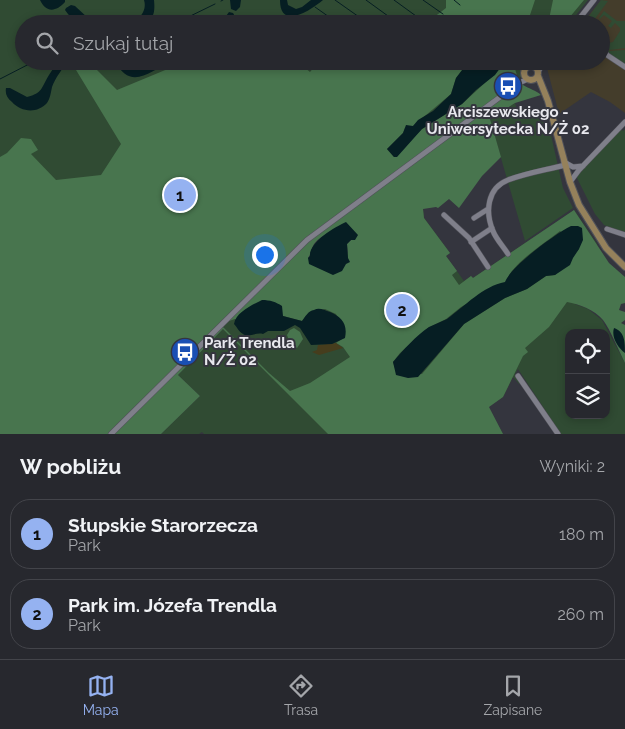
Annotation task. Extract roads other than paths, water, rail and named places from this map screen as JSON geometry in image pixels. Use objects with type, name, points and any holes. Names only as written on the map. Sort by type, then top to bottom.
[{"type":"main road","points":[[532,75],[545,94],[570,182],[580,205],[606,248],[625,267]]},
{"type":"street","points":[[582,15],[594,0]]},
{"type":"street","points":[[610,57],[625,67]]},
{"type":"street","points":[[111,434],[306,240],[537,70]]},
{"type":"street","points":[[570,182],[625,122]]},
{"type":"street","points":[[508,254],[492,228],[488,208],[494,190],[507,180],[565,163],[573,167],[584,166]]},
{"type":"street","points":[[474,218],[488,208]]},
{"type":"street","points":[[444,216],[471,242],[488,267]]},
{"type":"street","points":[[471,242],[492,228]]},
{"type":"street","points":[[607,229],[625,235]]},
{"type":"street","points":[[518,376],[558,434]]},
{"type":"waterway","points":[[335,0],[356,15]]},
{"type":"waterway","points":[[366,0],[387,15]]},
{"type":"waterway","points":[[394,0],[415,15]]},
{"type":"waterway","points":[[423,0],[443,14]]},
{"type":"waterway","points":[[454,0],[460,5]]},
{"type":"waterway","points":[[192,15],[215,4]]},
{"type":"waterway","points":[[315,7],[326,15]]},
{"type":"waterway","points":[[0,79],[18,70]]},
{"type":"place","name":"Arciszewskiego - Uniwersytecka N/Ż 02","points":[[508,86]]},
{"type":"place","name":"Słupskie Starorzecza","points":[[180,195]]},
{"type":"place","name":"Park im. Józefa Trendla","points":[[402,310]]},
{"type":"place","name":"Park Trendla N/Ż 02","points":[[185,352]]}]
